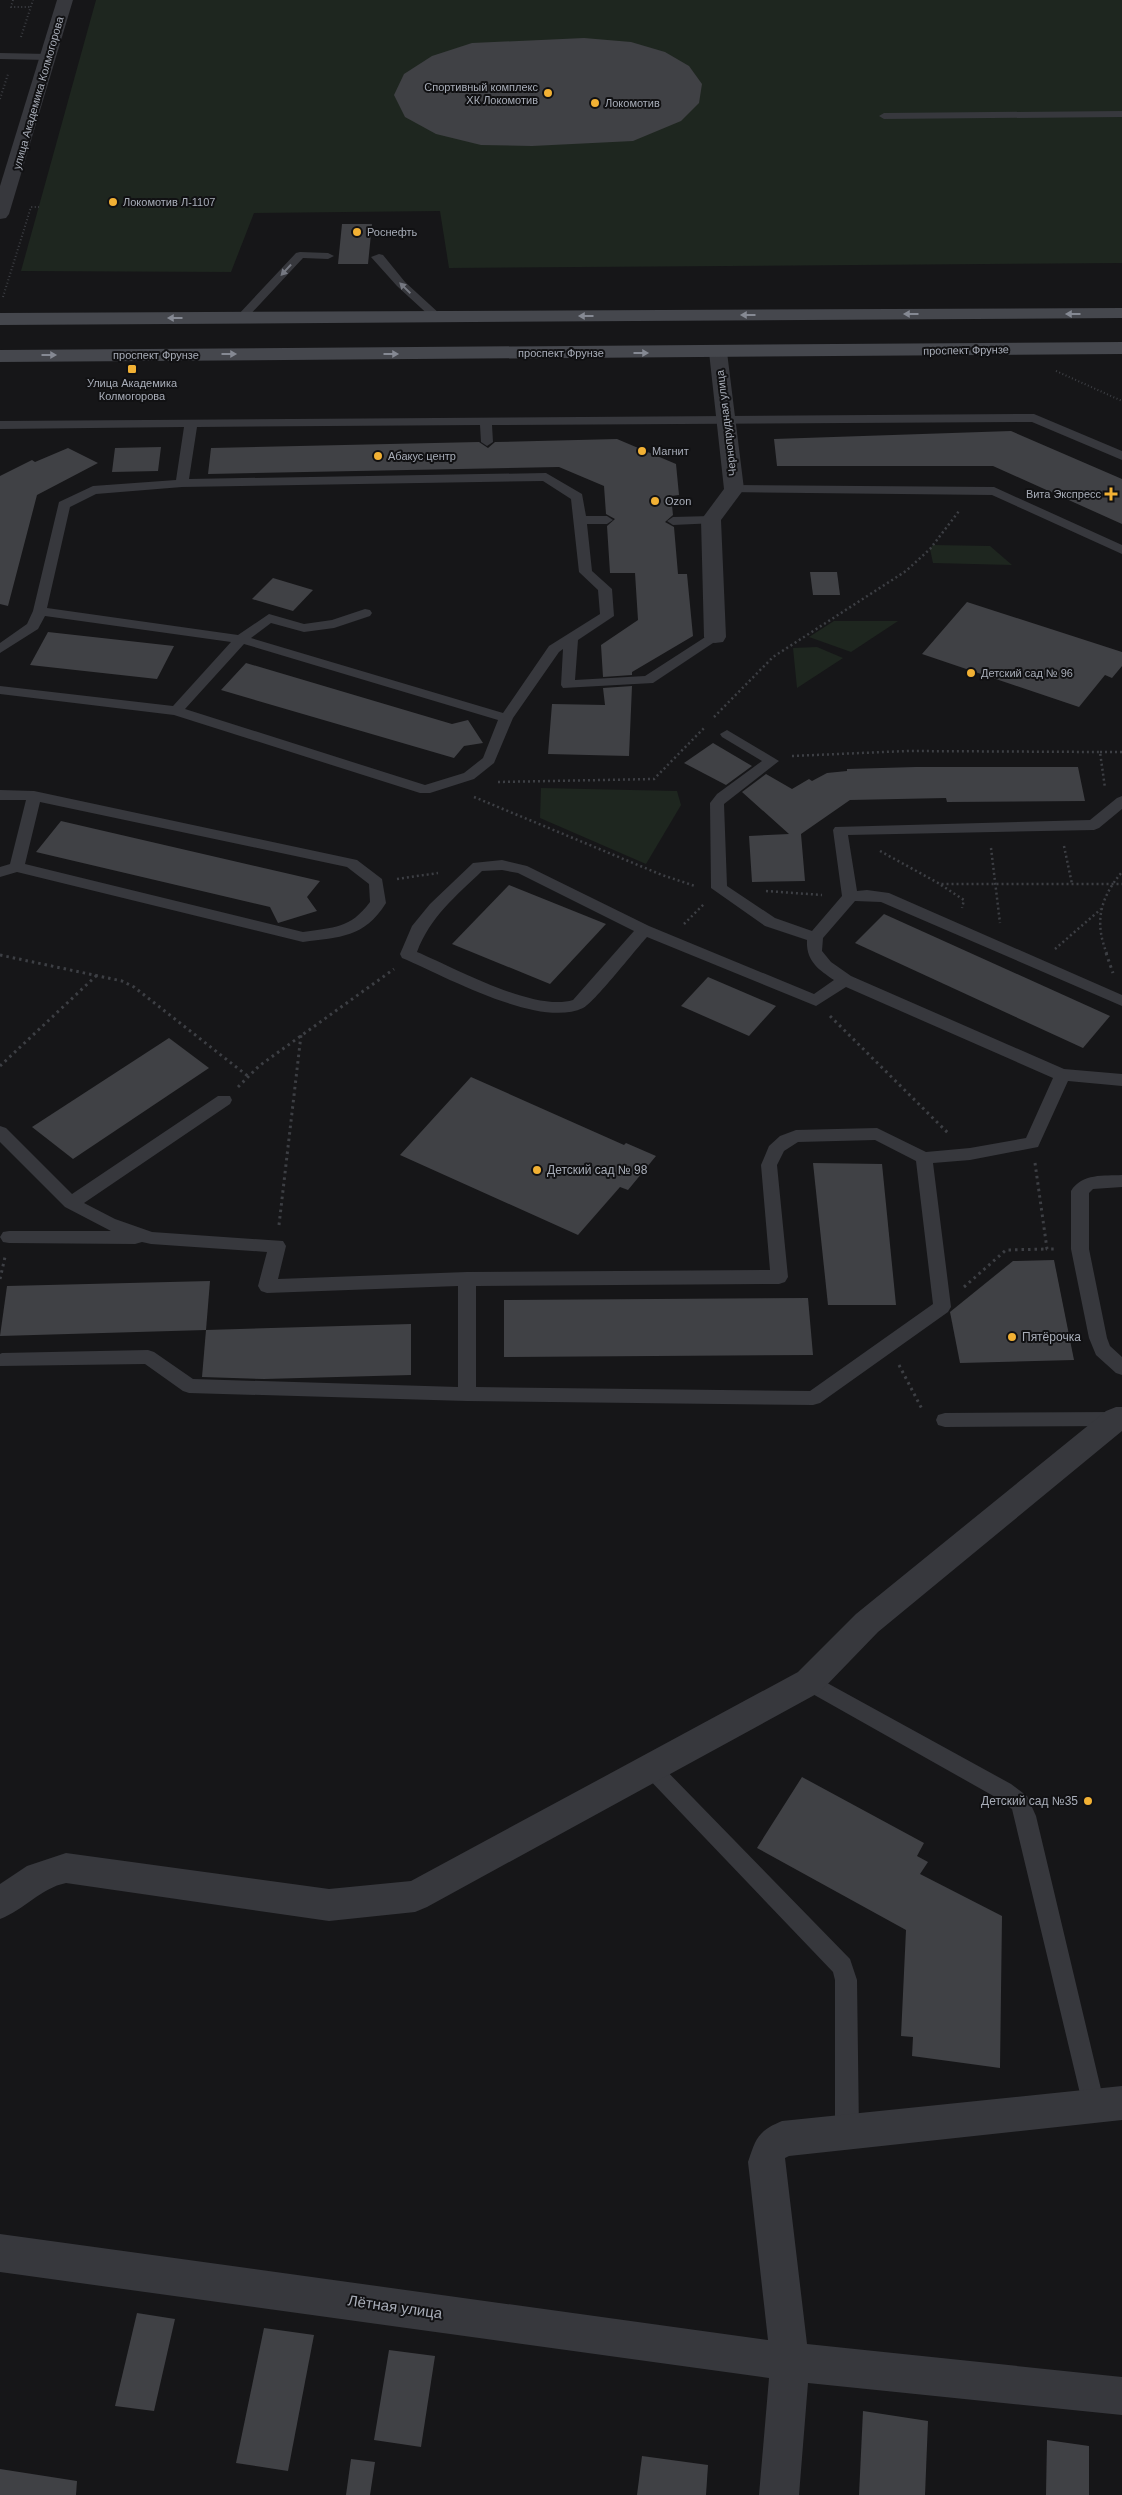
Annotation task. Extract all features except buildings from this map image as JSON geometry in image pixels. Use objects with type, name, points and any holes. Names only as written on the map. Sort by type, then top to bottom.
[{"type":"main road","points":[[1,310],[241,318],[1122,313]]},
{"type":"main road","name":"проспект Фрунзе","points":[[0,356],[1122,348]]},
{"type":"street","name":"улица Академика Колмогорова","points":[[0,214],[65,0]]},
{"type":"street","name":"Чернопрудная улица","points":[[711,520],[734,489],[718,352]]},
{"type":"street","points":[[711,520],[715,637]]},
{"type":"street","points":[[0,1904],[43,1874],[56,1869],[66,1868],[329,1905],[415,1896],[809,1682],[867,1624],[1119,1419]]},
{"type":"street","points":[[780,2495],[790,2362],[766,2162],[771,2147],[782,2139],[1108,2105]]},
{"type":"street","name":"Лётная улица","points":[[0,2253],[790,2362],[1122,2396]]},
{"type":"lane","points":[[0,56],[48,56]]},
{"type":"lane","points":[[884,116],[1122,114]]},
{"type":"lane","points":[[241,318],[300,255],[328,256]]},
{"type":"lane","points":[[377,257],[401,284],[437,317]]},
{"type":"lane","points":[[0,425],[1034,418],[1122,456]]},
{"type":"lane","points":[[486,423],[487,442]]},
{"type":"lane","points":[[182,483],[191,424]]},
{"type":"lane","points":[[0,649],[33,626],[40,611],[64,505],[93,490],[182,483],[489,473],[546,477],[578,497],[586,572],[605,589],[607,616],[554,649],[506,718],[488,760],[469,776],[425,790],[176,711],[0,690]]},
{"type":"lane","points":[[734,489],[994,491],[1122,550]]},
{"type":"lane","points":[[580,520],[606,520]]},
{"type":"lane","points":[[673,521],[711,520]]},
{"type":"lane","points":[[40,611],[241,639],[506,718]]},
{"type":"lane","points":[[176,711],[241,639],[268,618],[304,628],[334,624],[365,613]]},
{"type":"lane","points":[[571,638],[568,685],[648,680],[715,637]]},
{"type":"lane","points":[[727,734],[772,761],[722,797],[717,804],[719,888],[770,922],[815,937]]},
{"type":"lane","points":[[0,794],[34,796],[352,864],[377,882],[378,902],[364,921],[343,931],[303,937],[17,867],[0,872]]},
{"type":"lane","points":[[17,867],[34,796]]},
{"type":"lane","points":[[850,897],[840,830],[1094,825],[1122,801]]},
{"type":"lane","points":[[644,930],[579,1004],[563,1009],[544,1007],[511,999],[408,954],[417,930],[435,908],[478,866],[502,865],[522,870],[644,930],[816,1002],[845,980]]},
{"type":"lane","points":[[1121,1000],[884,897],[866,895],[850,897],[815,937],[814,952],[825,966],[845,980],[1062,1075],[1122,1080]]},
{"type":"lane","points":[[9,1237],[151,1238],[277,1246],[267,1286],[467,1279],[779,1277],[770,1165],[771,1155],[776,1147],[796,1136],[878,1134],[924,1158],[970,1154],[1032,1143],[1062,1075]]},
{"type":"lane","points":[[71,1203],[224,1100]]},
{"type":"lane","points":[[0,1132],[71,1203],[109,1224],[151,1238]]},
{"type":"lane","points":[[2,1360],[148,1357],[189,1386],[467,1394],[813,1398],[942,1307],[924,1158]]},
{"type":"lane","points":[[1122,1181],[1089,1183],[1080,1191],[1080,1249],[1098,1338],[1102,1350],[1122,1368]]},
{"type":"lane","points":[[467,1279],[467,1394]]},
{"type":"lane","points":[[945,1420],[1119,1419]]},
{"type":"lane","points":[[809,1682],[1004,1791],[1020,1803],[1026,1816],[1108,2105]]},
{"type":"lane","points":[[650,1767],[842,1966],[846,1980],[847,2132]]},
{"type":"path","points":[[13,0],[11,7],[31,7]]},
{"type":"path","points":[[1,310],[31,206],[39,206]]},
{"type":"path","points":[[1054,370],[1122,401]]},
{"type":"path","points":[[714,718],[773,657],[906,571],[930,549],[966,502],[962,491]]},
{"type":"path","points":[[469,776],[497,782],[654,779],[707,725]]},
{"type":"path","points":[[772,761],[804,754],[907,751],[1122,752]]},
{"type":"path","points":[[1100,752],[1108,813]]},
{"type":"path","points":[[443,784],[662,875],[693,886],[850,897]]},
{"type":"path","points":[[1060,826],[1072,884]]},
{"type":"path","points":[[989,827],[1003,949]]},
{"type":"path","points":[[840,830],[940,884],[1122,884]]},
{"type":"path","points":[[377,882],[478,866]]},
{"type":"path","points":[[1121,1000],[1107,951],[1100,936],[1101,908],[1111,884],[1122,872]]},
{"type":"path","points":[[668,940],[719,888]]},
{"type":"path","points":[[1038,964],[1101,908]]},
{"type":"path","points":[[224,1100],[259,1066],[397,968],[408,954]]},
{"type":"path","points":[[0,955],[122,981],[134,987],[249,1077]]},
{"type":"path","points":[[0,1066],[97,975]]},
{"type":"path","points":[[816,1002],[970,1154]]},
{"type":"path","points":[[277,1246],[301,1035]]},
{"type":"path","points":[[1032,1143],[1047,1249]]},
{"type":"path","points":[[942,1307],[1006,1250],[1080,1249]]},
{"type":"path","points":[[889,1345],[922,1411],[931,1417],[945,1420]]},
{"type":"shaded area","name":"Локомотив","points":[[96,0],[1122,0],[1122,263],[449,268],[440,211],[254,213],[231,272],[21,271]]},
{"type":"shaded area","points":[[933,545],[990,546],[1012,565],[933,563],[930,549]]},
{"type":"shaded area","points":[[834,621],[898,621],[851,652],[809,637]]},
{"type":"shaded area","points":[[817,647],[843,658],[797,688],[793,648]]},
{"type":"shaded area","points":[[541,788],[677,791],[681,805],[646,864],[540,818]]},
{"type":"place","name":"Спортивный комплекс ХК Локомотив","points":[[548,93]]},
{"type":"place","name":"Локомотив","points":[[595,103]]},
{"type":"place","name":"Локомотив Л-1107","points":[[113,202]]},
{"type":"place","name":"Роснефть","points":[[357,232]]},
{"type":"place","name":"Улица Академика Колмогорова","points":[[132,369]]},
{"type":"place","name":"Магнит","points":[[642,451]]},
{"type":"place","name":"Абакус центр","points":[[378,456]]},
{"type":"place","name":"Вита Экспресс","points":[[1111,494]]},
{"type":"place","name":"Ozon","points":[[655,501]]},
{"type":"place","name":"Детский сад № 96","points":[[971,673]]},
{"type":"place","name":"Детский сад № 98","points":[[537,1170]]},
{"type":"place","name":"Пятёрочка","points":[[1012,1337]]},
{"type":"place","name":"Детский сад №35","points":[[1088,1801]]}]
